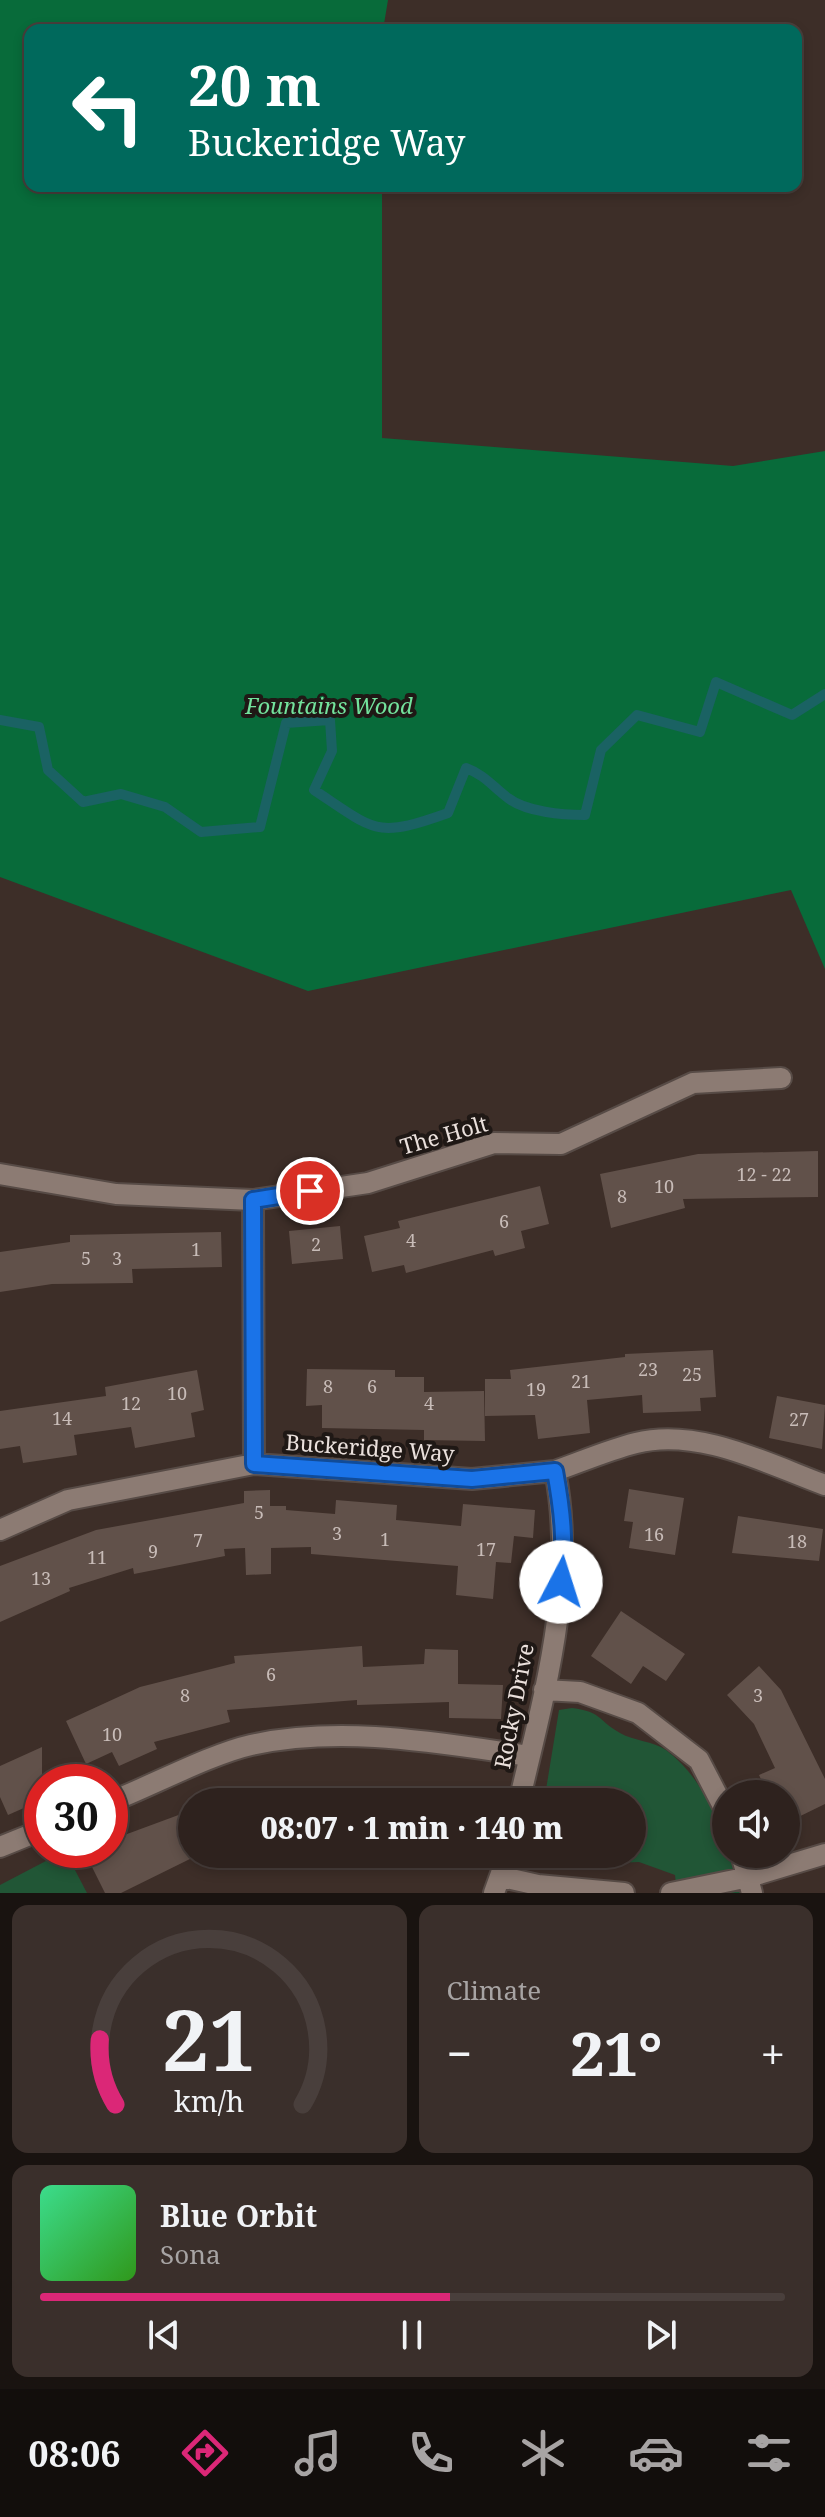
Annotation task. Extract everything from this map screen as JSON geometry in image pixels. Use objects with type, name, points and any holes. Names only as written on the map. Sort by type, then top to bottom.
[{"type":"street","name":"The Holt","points":[[0,1174],[116,1194],[253,1200],[368,1183],[494,1143],[561,1144],[693,1083],[781,1078]]},
{"type":"street","points":[[253,1200],[254,1464]]},
{"type":"street","points":[[555,1471],[639,1442],[687,1441],[730,1450],[825,1485]]},
{"type":"street","name":"Buckeridge Way","points":[[0,1530],[68,1500],[254,1464],[472,1479],[555,1471]]},
{"type":"street","name":"Rocky Drive","points":[[522,1788],[544,1690],[565,1555],[563,1512],[555,1471]]},
{"type":"street","points":[[544,1690],[580,1692],[638,1713],[699,1760],[712,1785]]},
{"type":"street","points":[[128,1795],[249,1746],[325,1735],[418,1740],[530,1756]]},
{"type":"street","points":[[0,1847],[24,1837]]},
{"type":"street","points":[[671,1893],[750,1885],[825,1854]]},
{"type":"street","points":[[498,1885],[538,1885],[624,1893]]},
{"type":"green space","name":"Fountains Wood","points":[[0,0],[388,0],[384,24],[24,24],[24,192],[382,192],[382,438],[733,466],[825,451],[825,969],[791,890],[308,991],[0,877]]},
{"type":"green space","points":[[572,1708],[595,1714],[625,1736],[661,1747],[682,1764],[695,1779],[712,1810],[712,1868],[733,1868],[740,1893],[677,1893],[675,1875],[646,1865],[646,1788],[546,1788],[559,1710]]},
{"type":"green space","points":[[32,1868],[74,1868],[87,1893],[0,1893],[0,1885]]},
{"type":"building","points":[[818,1151],[818,1197],[683,1199],[685,1208],[611,1228],[600,1174],[698,1154]]},
{"type":"building","points":[[540,1186],[549,1224],[521,1231],[525,1248],[495,1256],[493,1250],[406,1273],[404,1265],[372,1272],[364,1236],[400,1228],[398,1221]]},
{"type":"building","points":[[340,1226],[343,1259],[292,1264],[289,1231]]},
{"type":"building","points":[[221,1232],[222,1267],[132,1269],[133,1283],[52,1284],[0,1292],[0,1252],[70,1242],[70,1235]]},
{"type":"building","points":[[713,1350],[716,1397],[700,1398],[701,1411],[643,1413],[642,1395],[587,1400],[590,1433],[538,1439],[535,1415],[485,1416],[485,1379],[511,1379],[510,1370],[625,1357],[625,1354]]},
{"type":"building","points":[[307,1369],[395,1370],[395,1377],[424,1377],[424,1392],[484,1391],[485,1441],[424,1440],[424,1430],[322,1428],[322,1405],[306,1406]]},
{"type":"building","points":[[197,1370],[204,1410],[191,1413],[195,1437],[135,1448],[131,1427],[74,1435],[77,1455],[23,1463],[20,1446],[0,1449],[0,1411],[106,1396],[105,1387]]},
{"type":"building","points":[[777,1396],[825,1405],[822,1449],[769,1438]]},
{"type":"building","points":[[629,1489],[684,1498],[675,1555],[629,1548],[633,1522],[624,1521]]},
{"type":"building","points":[[270,1490],[270,1506],[286,1506],[286,1510],[335,1514],[336,1500],[397,1505],[396,1520],[461,1526],[463,1504],[535,1510],[533,1538],[514,1536],[511,1563],[496,1562],[493,1599],[456,1595],[458,1566],[311,1554],[311,1547],[271,1548],[271,1574],[246,1575],[245,1548],[224,1549],[225,1556],[134,1574],[133,1568],[69,1588],[70,1591],[0,1622],[0,1566],[96,1530],[244,1503],[244,1491]]},
{"type":"building","points":[[738,1516],[823,1529],[819,1561],[732,1553]]},
{"type":"building","points":[[621,1611],[685,1654],[666,1681],[643,1666],[631,1684],[591,1656]]},
{"type":"building","points":[[362,1646],[363,1667],[424,1664],[425,1649],[458,1650],[458,1684],[503,1685],[501,1719],[449,1718],[449,1702],[357,1705],[357,1700],[227,1710],[230,1722],[154,1742],[157,1749],[123,1764],[118,1764],[112,1752],[86,1764],[66,1721],[140,1687],[235,1663],[234,1656]]},
{"type":"building","points":[[759,1666],[781,1690],[825,1779],[825,1804],[800,1816],[800,1780],[761,1780],[759,1775],[775,1768],[754,1724],[727,1695]]},
{"type":"building","points":[[42,1747],[42,1764],[24,1764],[24,1808],[8,1815],[0,1797],[0,1766]]},
{"type":"building","points":[[178,1815],[178,1865],[121,1893],[105,1893],[92,1868],[128,1868],[128,1834]]},
{"type":"waterway","points":[[0,720],[39,727],[48,770],[83,802],[121,794],[165,807],[201,832],[260,827],[286,723],[330,720],[332,751],[314,790],[364,822],[390,828],[448,813],[466,768],[525,807],[585,815],[601,750],[637,715],[700,732],[716,682],[792,715],[825,694]]},
{"type":"route","points":[[310,1191],[253,1200],[254,1464],[472,1479],[555,1471],[563,1512],[565,1555],[561,1582]]}]
